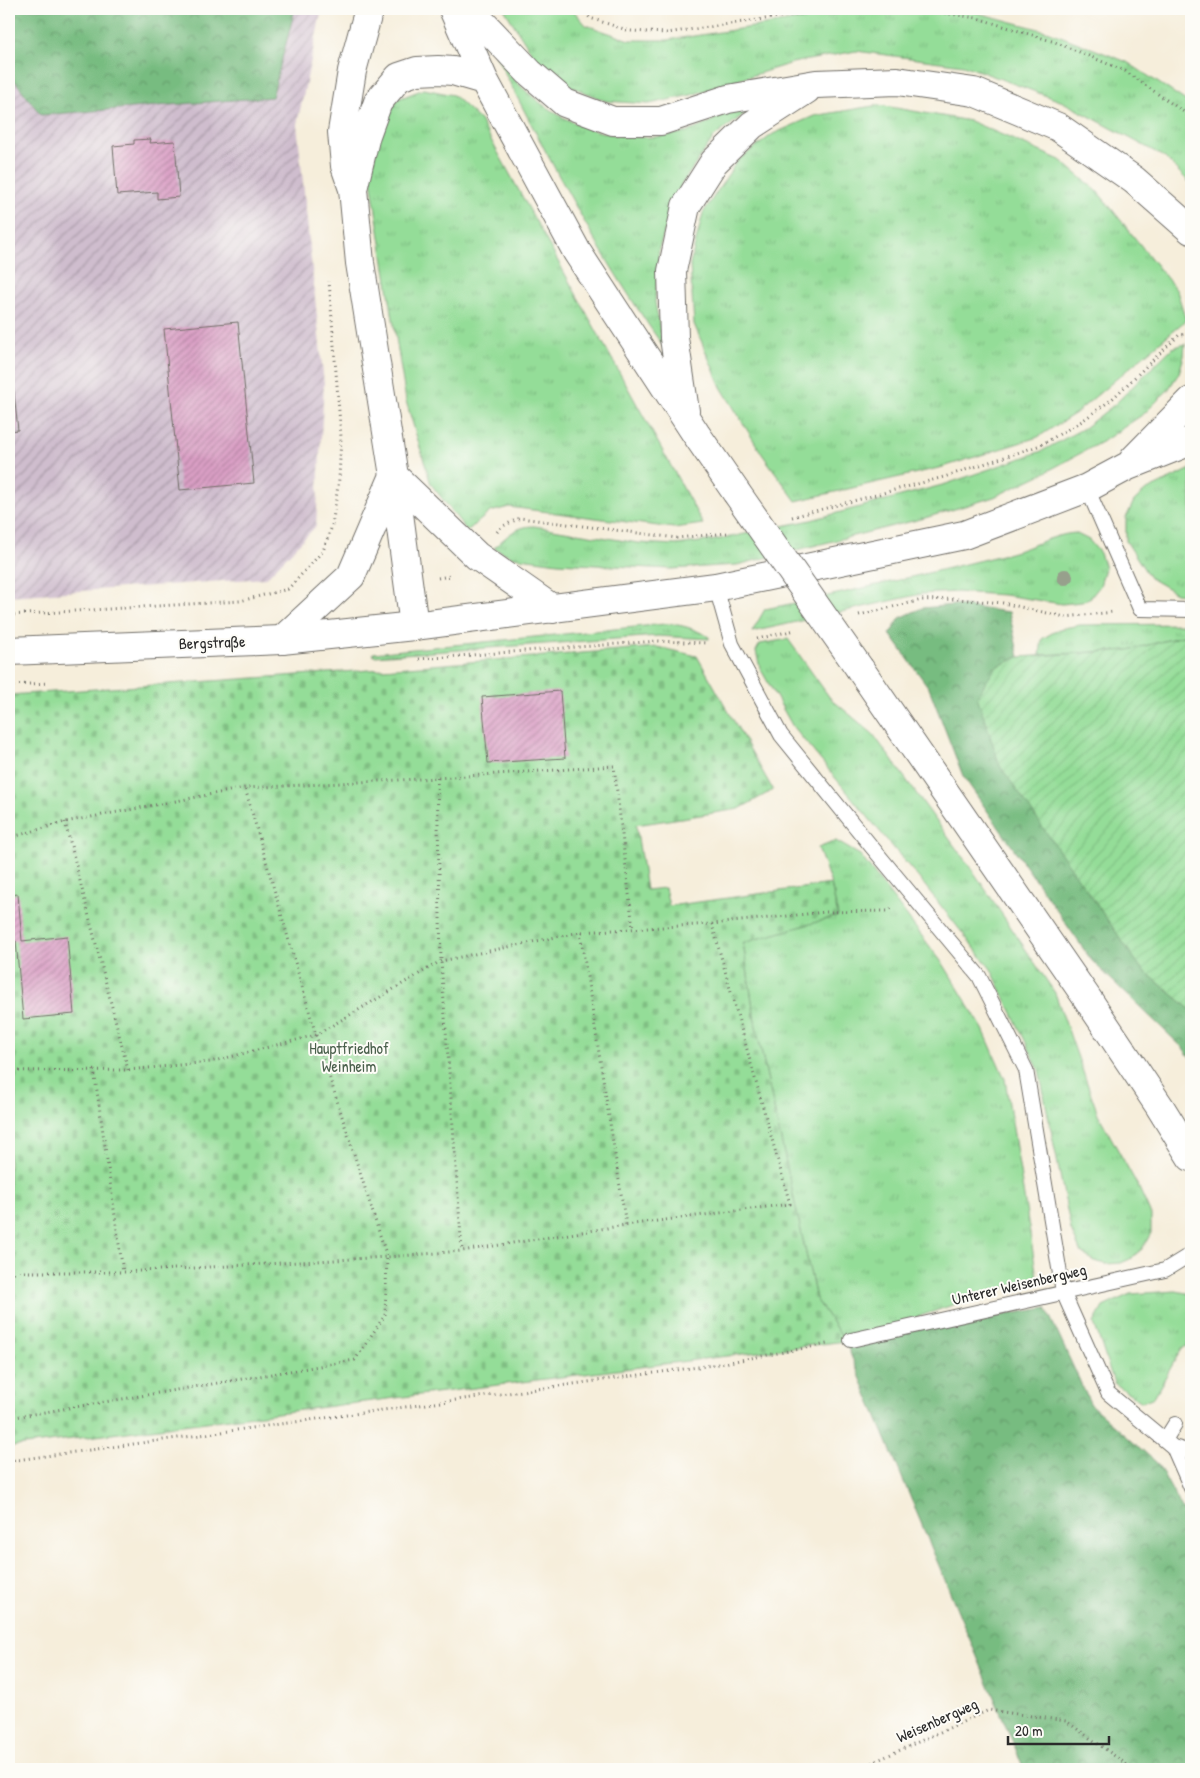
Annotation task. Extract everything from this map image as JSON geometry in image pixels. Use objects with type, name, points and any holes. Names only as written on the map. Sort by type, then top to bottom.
[{"type":"main road","points":[[369,9],[352,71],[342,132],[345,166],[353,189],[360,263],[394,476],[414,626]]},
{"type":"main road","points":[[453,9],[484,80],[577,252],[686,419],[1102,1021],[1191,1157]]},
{"type":"main road","points":[[469,9],[529,72],[565,103],[612,120],[661,121],[728,99],[816,84],[897,81],[974,92],[1058,127],[1134,180],[1191,230]]},
{"type":"main road","points":[[353,189],[366,135],[378,102],[399,77],[417,71],[438,70],[453,71],[484,80]]},
{"type":"main road","points":[[686,419],[674,338],[672,271],[686,206],[714,162],[752,125],[816,84]]},
{"type":"main road","points":[[1128,466],[1191,401]]},
{"type":"main road","points":[[1128,466],[1191,441]]},
{"type":"main road","name":"Bergstraße","points":[[9,651],[282,640],[414,626],[716,588],[964,535],[1087,488],[1128,466]]},
{"type":"main road","points":[[394,476],[477,556],[553,609]]},
{"type":"main road","points":[[282,640],[351,576],[394,476]]},
{"type":"lane","points":[[1087,488],[1140,609],[1191,610]]},
{"type":"lane","points":[[716,588],[732,644],[781,735],[979,976],[1026,1070],[1063,1292],[1108,1393],[1169,1443],[1191,1452]]},
{"type":"lane","name":"Unterer Weisenbergweg","points":[[851,1340],[1165,1270],[1191,1254]]},
{"type":"lane","points":[[1174,1424],[1169,1443],[1191,1488]]},
{"type":"path","points":[[582,9],[590,18],[630,32],[667,33],[834,9]]},
{"type":"path","points":[[915,9],[977,18],[1055,42],[1125,71],[1191,117]]},
{"type":"path","points":[[9,616],[240,601],[288,589],[323,552]]},
{"type":"path","points":[[856,616],[922,600],[956,598],[1003,603],[1065,617],[1140,609]]},
{"type":"path","points":[[415,660],[658,642],[732,644],[801,628]]},
{"type":"path","points":[[9,685],[58,683]]},
{"type":"path","points":[[9,838],[65,822],[245,788],[614,766],[633,928]]},
{"type":"path","points":[[437,778],[441,961],[462,1251]]},
{"type":"path","points":[[9,1418],[355,1360],[385,1315],[387,1257],[316,1035],[245,788]]},
{"type":"path","points":[[65,822],[128,1070]]},
{"type":"path","points":[[9,1071],[128,1070],[210,1062],[316,1035],[441,961],[580,932],[712,924],[826,912],[888,911],[912,895]]},
{"type":"path","points":[[9,1272],[123,1272],[462,1251],[626,1225],[790,1204],[712,924]]},
{"type":"path","points":[[580,932],[626,1225]]},
{"type":"path","points":[[94,1070],[123,1272]]},
{"type":"path","points":[[9,1461],[713,1365],[851,1340]]},
{"type":"path","name":"Weisenbergweg","points":[[858,1769],[989,1710],[1066,1721],[1133,1769]]},
{"type":"shaded area","points":[[9,9],[322,9],[297,124],[324,384],[316,526],[266,578],[9,596]]},
{"type":"green space","points":[[9,9],[295,9],[272,97],[41,115],[9,73]]},
{"type":"green space","points":[[504,9],[572,9],[586,25],[629,40],[668,40],[859,9],[963,9],[1050,32],[1127,62],[1189,103],[1191,106],[1191,184],[1163,156],[1063,102],[963,65],[856,51],[792,63],[691,95],[649,104],[605,101],[557,80],[533,55]]},
{"type":"green space","points":[[493,50],[515,80],[552,111],[573,122],[595,130],[618,135],[641,137],[665,136],[689,131],[734,109],[756,105],[714,137],[681,185],[659,248],[655,302],[663,346],[594,238],[552,163]]},
{"type":"green space","points":[[424,89],[453,95],[480,120],[703,524],[674,528],[509,507],[490,512],[467,531],[431,484],[406,401],[371,180],[379,130],[398,99]]},
{"type":"green space","points":[[879,105],[970,121],[1060,160],[1097,191],[1177,291],[1186,320],[1076,413],[1038,437],[943,467],[796,501],[762,454],[721,387],[694,324],[690,265],[703,213],[737,161],[773,134],[814,116]]},
{"type":"green space","points":[[1185,344],[1179,373],[1168,390],[1145,413],[1105,440],[1046,472],[994,497],[925,518],[737,565],[671,569],[558,563],[513,557],[494,548],[517,530],[528,526],[638,543],[676,545],[716,540],[811,520],[946,484],[1042,451],[1084,428],[1114,405],[1172,348]]},
{"type":"green space","points":[[1191,469],[1191,595],[1176,593],[1150,578],[1126,541],[1126,518],[1134,501],[1145,491]]},
{"type":"green space","points":[[1075,533],[1089,540],[1100,553],[1105,568],[1100,586],[1091,597],[1082,602],[1062,604],[1004,595],[956,592],[921,594],[752,632],[765,609],[857,590],[980,560],[1018,550],[1058,536]]},
{"type":"green space","points":[[954,605],[1009,612],[1019,657],[996,667],[1141,968],[1191,1010],[1191,1059],[1183,1048],[1092,961],[963,776],[929,688],[890,634],[900,618],[922,608]]},
{"type":"green space","points":[[665,624],[688,627],[709,637],[709,639],[658,636],[374,656],[373,653]]},
{"type":"green space","points":[[1191,624],[1191,634],[1129,650],[1040,655],[1042,639],[1059,629],[1080,625]]},
{"type":"green space","points":[[1191,634],[1191,1010],[1141,968],[1000,766],[977,696],[996,667],[1019,657],[1129,650]]},
{"type":"green space","points":[[788,639],[830,698],[873,734],[975,874],[1055,993],[1098,1114],[1139,1188],[1151,1215],[1151,1233],[1142,1249],[1130,1259],[1121,1263],[1106,1264],[1094,1261],[1081,1253],[1071,1230],[1039,1070],[991,969],[922,882],[793,727],[760,668],[756,651],[760,644]]},
{"type":"green space","name":"Hauptfriedhof Weinheim","points":[[657,647],[697,656],[773,790],[739,809],[636,825],[646,890],[665,888],[669,906],[831,884],[838,916],[743,943],[756,1027],[816,1299],[845,1341],[9,1447],[9,695],[370,670]]},
{"type":"green space","points":[[836,841],[860,855],[944,965],[983,1029],[1005,1079],[1037,1277],[845,1341],[816,1299],[756,1027],[743,942],[838,916],[831,884],[818,848]]},
{"type":"green space","points":[[1176,1291],[1191,1294],[1191,1345],[1182,1348],[1154,1397],[1142,1402],[1114,1383],[1094,1323],[1103,1307],[1130,1294]]},
{"type":"green space","points":[[1046,1308],[1091,1405],[1157,1463],[1191,1525],[1191,1769],[1024,1769],[845,1341]]},
{"type":"building","points":[[151,139],[150,143],[175,141],[179,197],[157,199],[157,192],[117,195],[113,146],[134,144],[134,140]]},
{"type":"building","points":[[238,322],[254,483],[180,490],[164,329]]},
{"type":"building","points":[[9,356],[18,430],[9,431]]},
{"type":"building","points":[[560,691],[565,758],[488,763],[482,697]]},
{"type":"building","points":[[18,894],[22,941],[67,936],[74,1014],[23,1019],[16,941],[9,942],[9,895]]}]
